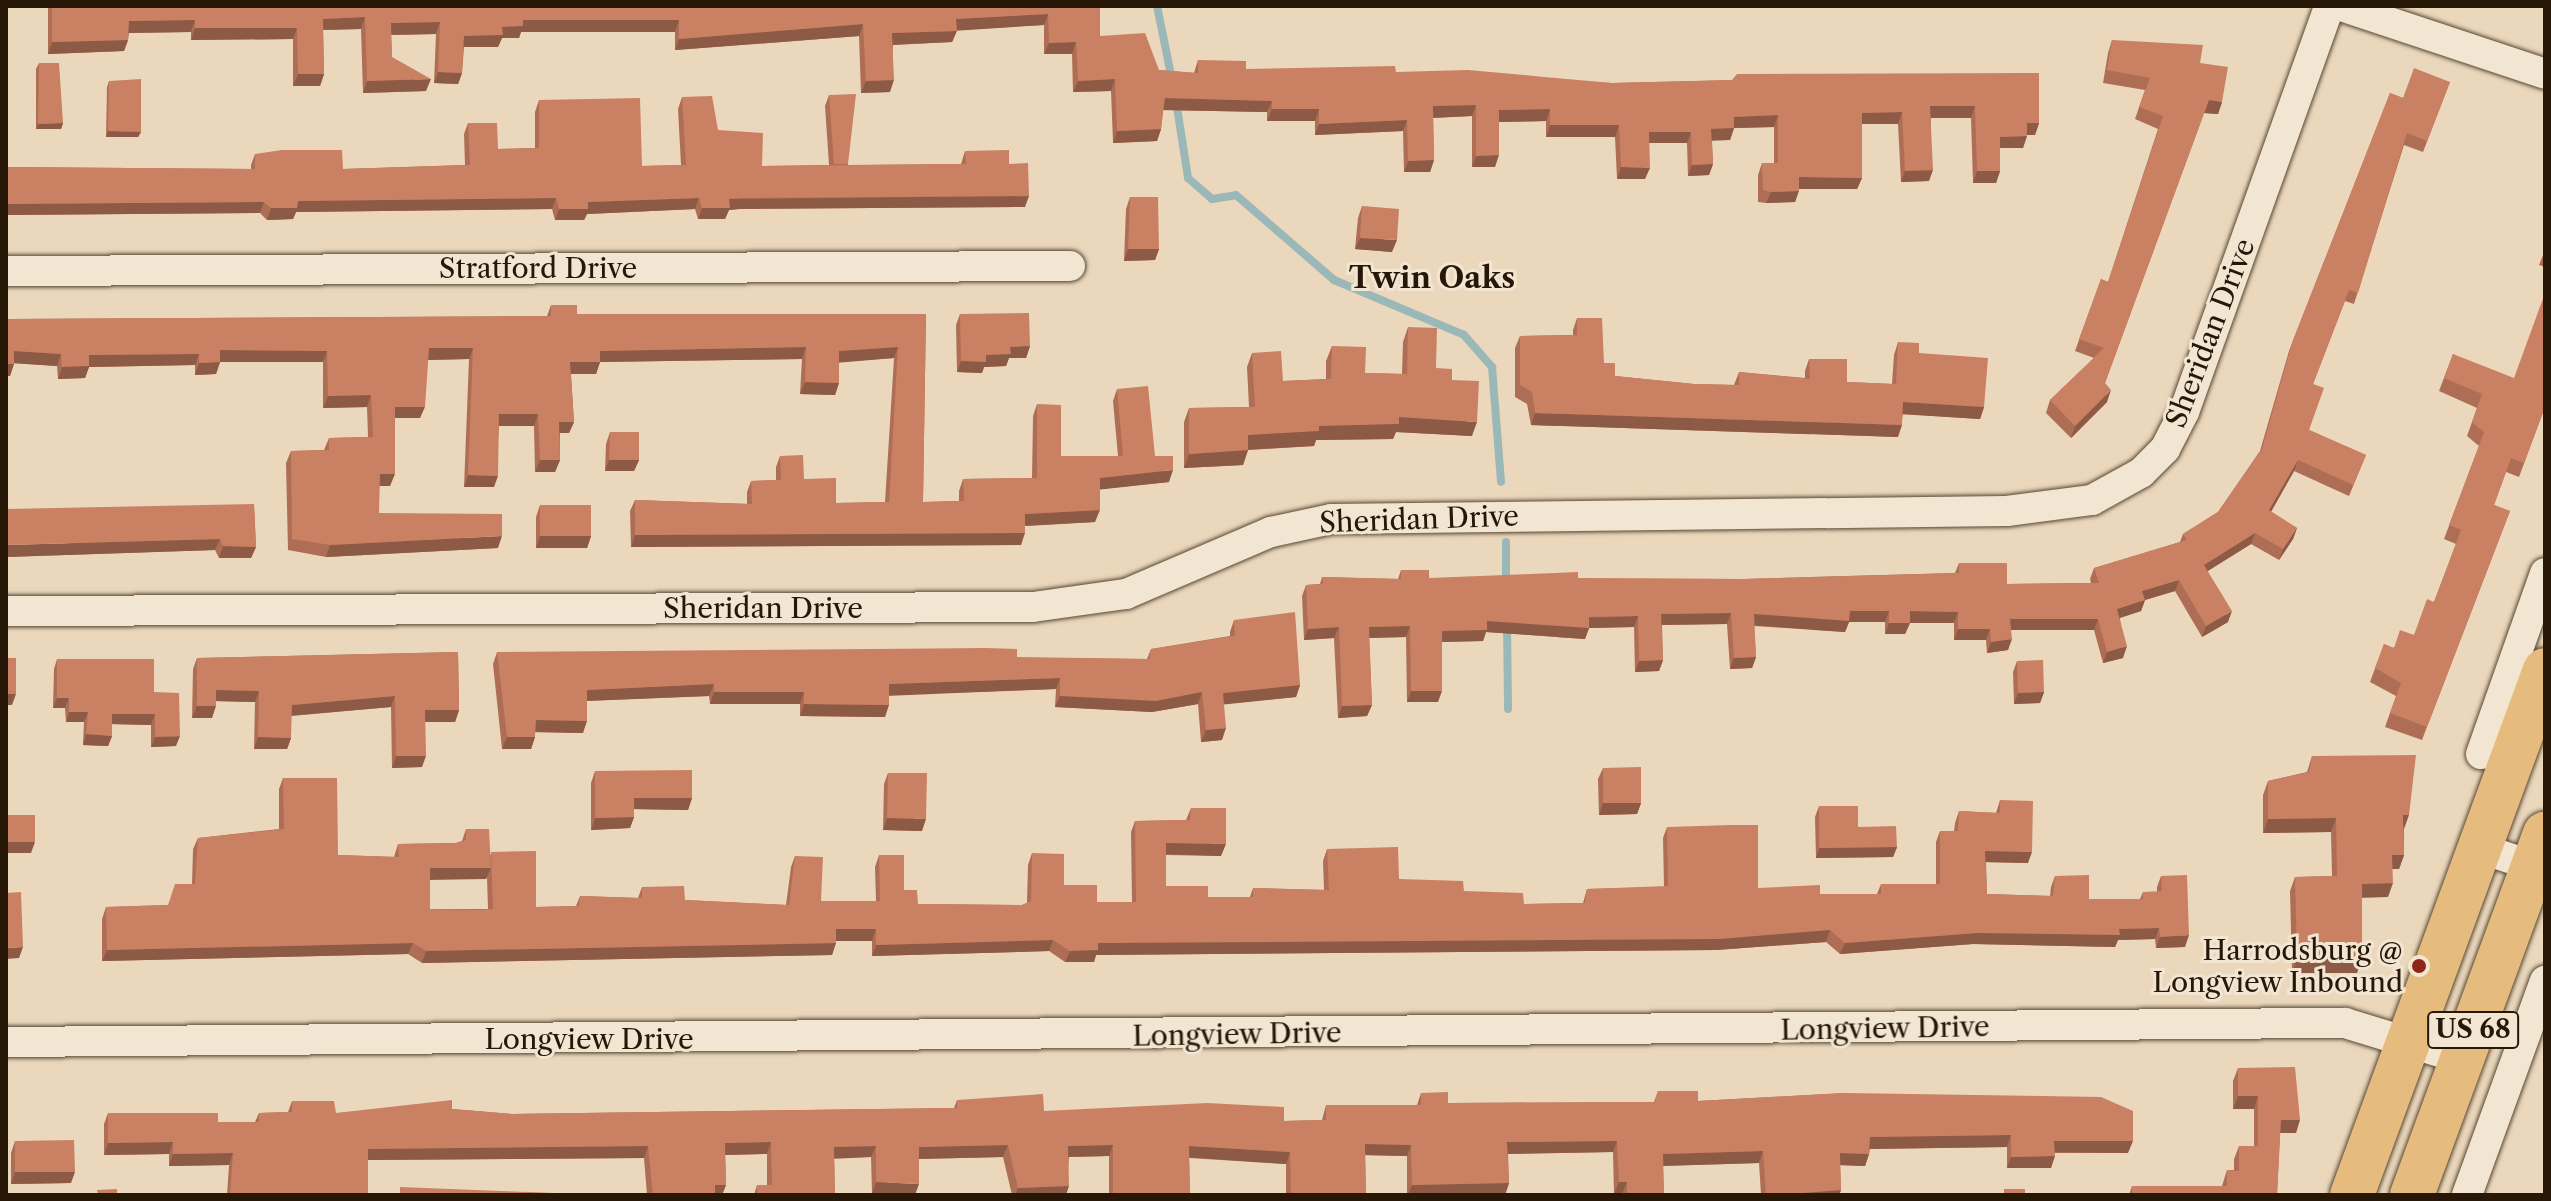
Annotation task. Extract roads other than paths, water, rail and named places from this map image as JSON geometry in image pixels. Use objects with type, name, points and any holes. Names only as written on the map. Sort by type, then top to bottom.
[{"type":"main road","name":"US 68","points":[[2352,1195],[2545,670]]},
{"type":"main road","name":"US 68","points":[[2412,1195],[2541,857]]},
{"type":"street","name":"Sheridan Drive","points":[[6,611],[1033,607],[1126,594],[1271,532],[1331,519],[2007,511],[2092,500],[2141,473],[2165,449],[2184,412],[2329,6]]},
{"type":"street","points":[[2341,6],[2545,74]]},
{"type":"street","name":"Stratford Drive","points":[[6,271],[1070,266]]},
{"type":"street","points":[[2481,754],[2545,573]]},
{"type":"street","points":[[2479,848],[2541,857]]},
{"type":"street","points":[[2467,1195],[2545,981]]},
{"type":"street","name":"Longview Drive","points":[[6,1042],[2345,1023],[2463,1059]]},
{"type":"waterway","points":[[1157,6],[1172,80]]},
{"type":"waterway","points":[[1176,101],[1188,178],[1212,199],[1236,195],[1334,280],[1464,335],[1492,367],[1501,482]]},
{"type":"waterway","points":[[1506,542],[1506,585]]},
{"type":"waterway","points":[[1507,623],[1508,709]]},
{"type":"place","name":"Harrodsburg @ Longview Inbound","points":[[2419,966]]},
{"type":"district","name":"Twin Oaks","points":[[1432,278]]}]
